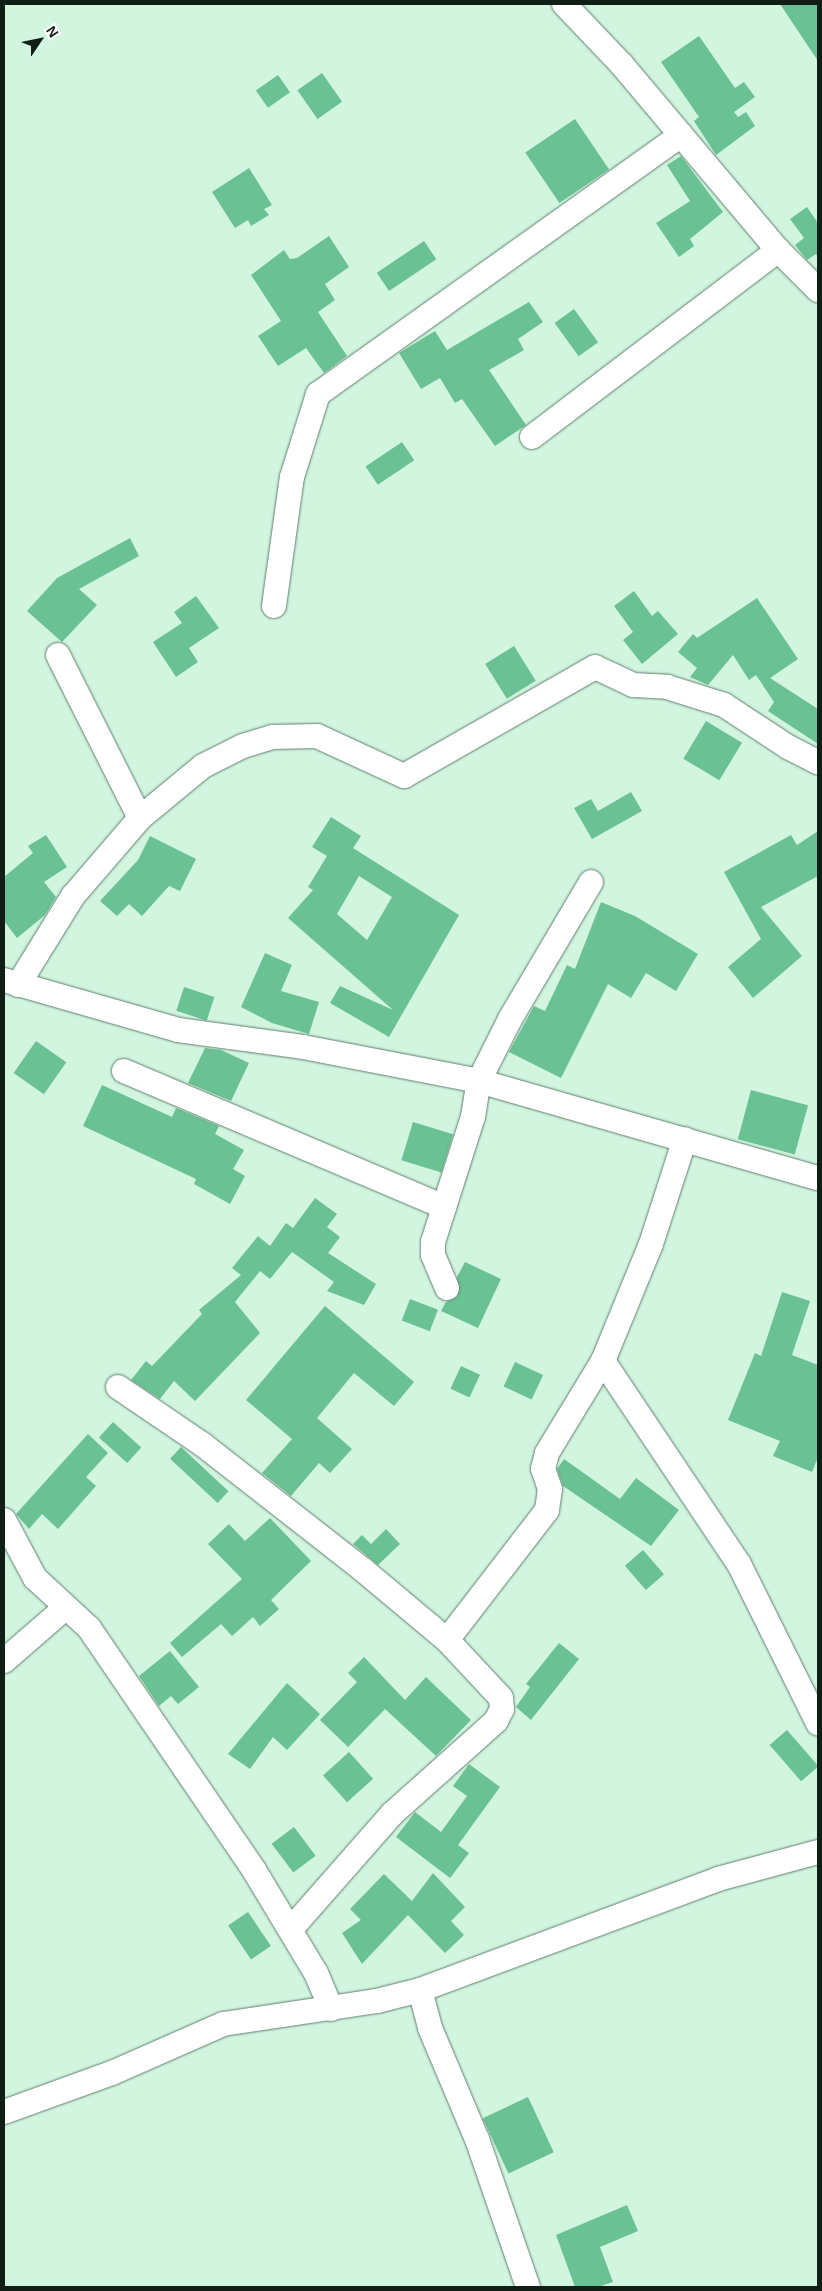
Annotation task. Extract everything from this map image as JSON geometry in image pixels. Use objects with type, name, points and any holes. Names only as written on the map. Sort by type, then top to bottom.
[{"type":"street","points":[[564,4],[681,135],[778,250],[818,290]]},
{"type":"street","points":[[274,606],[292,477],[318,394],[681,135]]},
{"type":"street","points":[[532,437],[778,250]]},
{"type":"street","points":[[58,656],[140,818]]},
{"type":"street","points":[[818,762],[788,747],[724,705],[667,687],[634,685],[595,667],[413,773],[394,772],[317,736],[285,735],[243,746],[203,766],[140,818],[72,896],[11,983],[178,1030],[302,1047],[479,1082],[818,1178]]},
{"type":"street","points":[[447,1288],[432,1249],[473,1118],[479,1082],[510,1019],[591,882]]},
{"type":"street","points":[[124,1071],[444,1207]]},
{"type":"street","points":[[447,1640],[547,1510],[550,1488],[543,1469],[547,1453],[603,1361],[651,1244],[685,1139]]},
{"type":"street","points":[[603,1361],[739,1564],[818,1723]]},
{"type":"street","points":[[118,1387],[202,1444],[447,1640],[501,1698],[502,1709],[496,1721],[392,1814],[291,1929]]},
{"type":"street","points":[[4,1520],[35,1578],[64,1608],[89,1628],[104,1648],[155,1730],[291,1929],[331,2009]]},
{"type":"street","points":[[4,1661],[64,1608]]},
{"type":"street","points":[[4,2112],[112,2074],[223,2024],[331,2009],[420,1990],[718,1879],[818,1852]]},
{"type":"street","points":[[420,1990],[430,2028],[477,2139],[528,2287]]},
{"type":"building","points":[[780,4],[818,4],[818,61]]},
{"type":"building","points":[[699,36],[735,88],[744,82],[755,97],[734,112],[738,117],[746,112],[755,126],[716,155],[694,121],[699,117],[661,62]]},
{"type":"building","points":[[322,73],[342,102],[318,119],[297,90]]},
{"type":"building","points":[[278,75],[290,92],[268,108],[256,90]]},
{"type":"building","points":[[575,119],[609,170],[559,203],[525,153]]},
{"type":"building","points":[[681,156],[723,212],[690,239],[694,246],[679,257],[656,223],[690,201],[667,165]]},
{"type":"building","points":[[249,168],[272,205],[264,209],[269,215],[251,226],[248,220],[235,228],[212,192]]},
{"type":"building","points":[[807,207],[818,223],[818,257],[816,254],[807,260],[795,245],[804,238],[790,219]]},
{"type":"building","points":[[329,236],[349,267],[325,284],[335,300],[318,312],[347,356],[324,373],[306,348],[278,366],[258,336],[281,321],[251,275],[284,250],[290,259],[297,258]]},
{"type":"building","points":[[424,241],[436,259],[389,291],[377,273]]},
{"type":"building","points":[[529,302],[543,322],[518,339],[524,350],[489,370],[526,425],[495,446],[462,399],[455,403],[440,378],[421,389],[399,353],[435,331],[447,350]]},
{"type":"building","points":[[574,309],[598,342],[579,356],[555,323]]},
{"type":"building","points":[[402,442],[414,460],[378,485],[366,467]]},
{"type":"building","points":[[130,538],[139,556],[79,589],[97,605],[62,642],[27,611],[57,578]]},
{"type":"building","points":[[634,591],[652,616],[658,611],[678,634],[642,664],[623,640],[633,632],[614,606]]},
{"type":"building","points":[[196,596],[219,628],[189,648],[198,662],[176,677],[153,642],[182,623],[174,612]]},
{"type":"building","points":[[757,598],[798,659],[770,678],[818,709],[818,744],[768,711],[774,702],[756,675],[749,680],[733,655],[708,685],[690,677],[697,668],[678,652],[693,634],[697,638]]},
{"type":"building","points":[[514,646],[536,681],[507,699],[485,664]]},
{"type":"building","points":[[706,721],[742,743],[719,780],[683,759]]},
{"type":"building","points":[[631,792],[642,811],[592,839],[574,808],[591,799],[598,811]]},
{"type":"building","points":[[331,817],[361,836],[353,848],[459,915],[389,1037],[330,1003],[340,986],[393,1010],[288,918],[313,890],[308,887],[327,856],[312,847]],"holes":[[[359,876],[392,897],[367,940],[337,914]]]},
{"type":"building","points":[[818,831],[818,876],[761,907],[802,956],[753,998],[728,967],[761,939],[724,872],[791,835],[797,845]]},
{"type":"building","points":[[46,835],[67,867],[44,882],[56,897],[45,915],[17,938],[4,921],[4,877],[33,853],[28,846]]},
{"type":"building","points":[[150,836],[196,859],[180,891],[169,886],[142,916],[129,904],[117,916],[100,901],[138,860]]},
{"type":"building","points":[[601,902],[635,916],[698,954],[676,991],[646,973],[631,998],[608,984],[561,1078],[509,1052],[534,1006],[545,1011],[567,965],[575,969]]},
{"type":"building","points":[[265,953],[292,965],[281,991],[319,1002],[309,1034],[272,1023],[241,1007]]},
{"type":"building","points":[[184,987],[214,997],[207,1021],[176,1011]]},
{"type":"building","points":[[36,1041],[66,1062],[44,1094],[14,1073]]},
{"type":"building","points":[[205,1048],[221,1050],[249,1063],[231,1101],[188,1083]]},
{"type":"building","points":[[102,1085],[172,1117],[176,1108],[219,1126],[215,1134],[244,1150],[233,1169],[245,1176],[230,1204],[194,1184],[196,1179],[83,1126]]},
{"type":"building","points":[[751,1090],[808,1105],[795,1155],[738,1139]]},
{"type":"building","points":[[413,1122],[453,1134],[441,1173],[401,1160]]},
{"type":"building","points":[[315,1198],[337,1214],[327,1227],[340,1237],[328,1253],[376,1284],[364,1305],[327,1291],[334,1282],[292,1252],[270,1279],[260,1271],[235,1302],[260,1333],[195,1401],[174,1381],[160,1399],[131,1380],[146,1361],[152,1366],[202,1314],[199,1310],[241,1275],[232,1268],[258,1236],[270,1246],[286,1223],[293,1228]]},
{"type":"building","points":[[465,1262],[501,1279],[478,1328],[441,1311],[446,1302],[458,1296],[457,1277]]},
{"type":"building","points":[[782,1292],[810,1301],[792,1355],[818,1365],[818,1457],[812,1472],[773,1456],[780,1441],[728,1420],[755,1353],[761,1356]]},
{"type":"building","points":[[410,1299],[438,1310],[430,1331],[402,1320]]},
{"type":"building","points":[[325,1306],[414,1382],[394,1406],[354,1373],[317,1418],[352,1449],[330,1473],[319,1463],[291,1496],[262,1473],[292,1439],[246,1400]]},
{"type":"building","points":[[515,1362],[543,1375],[532,1400],[504,1386]]},
{"type":"building","points":[[461,1366],[480,1375],[469,1398],[450,1389]]},
{"type":"building","points":[[113,1422],[141,1447],[127,1463],[99,1438]]},
{"type":"building","points":[[88,1434],[108,1453],[86,1477],[96,1486],[58,1529],[42,1514],[29,1529],[16,1514]]},
{"type":"building","points":[[181,1447],[229,1491],[218,1503],[170,1459]]},
{"type":"building","points":[[564,1459],[620,1499],[636,1478],[679,1510],[651,1546],[563,1486],[557,1469]]},
{"type":"building","points":[[270,1518],[311,1561],[271,1600],[279,1609],[260,1626],[253,1617],[232,1636],[221,1624],[182,1657],[170,1643],[242,1579],[208,1544],[229,1524],[245,1541]]},
{"type":"building","points":[[386,1529],[400,1544],[378,1565],[353,1544],[362,1535],[371,1544]]},
{"type":"building","points":[[643,1550],[664,1574],[646,1590],[625,1566]]},
{"type":"building","points":[[559,1643],[579,1659],[531,1720],[516,1707],[530,1687],[526,1684]]},
{"type":"building","points":[[170,1651],[199,1687],[178,1704],[171,1696],[159,1706],[139,1676]]},
{"type":"building","points":[[364,1657],[405,1700],[426,1677],[471,1720],[436,1756],[385,1709],[348,1747],[320,1720],[357,1682],[348,1673]]},
{"type":"building","points":[[287,1683],[320,1714],[287,1750],[273,1737],[250,1769],[228,1754]]},
{"type":"building","points":[[787,1730],[818,1766],[801,1781],[770,1745]]},
{"type":"building","points":[[349,1752],[373,1779],[347,1802],[323,1775]]},
{"type":"building","points":[[469,1764],[500,1787],[458,1845],[469,1853],[450,1878],[396,1837],[415,1812],[441,1832],[467,1796],[453,1786]]},
{"type":"building","points":[[294,1827],[316,1856],[293,1873],[272,1844]]},
{"type":"building","points":[[433,1873],[465,1907],[451,1921],[464,1935],[445,1953],[408,1915],[362,1964],[342,1933],[361,1920],[350,1909],[384,1874],[412,1901]]},
{"type":"building","points":[[248,1912],[271,1946],[251,1959],[228,1925]]},
{"type":"building","points":[[528,2097],[554,2152],[508,2173],[483,2118]]},
{"type":"building","points":[[627,2205],[638,2231],[600,2247],[613,2282],[598,2287],[575,2287],[556,2235]]}]
